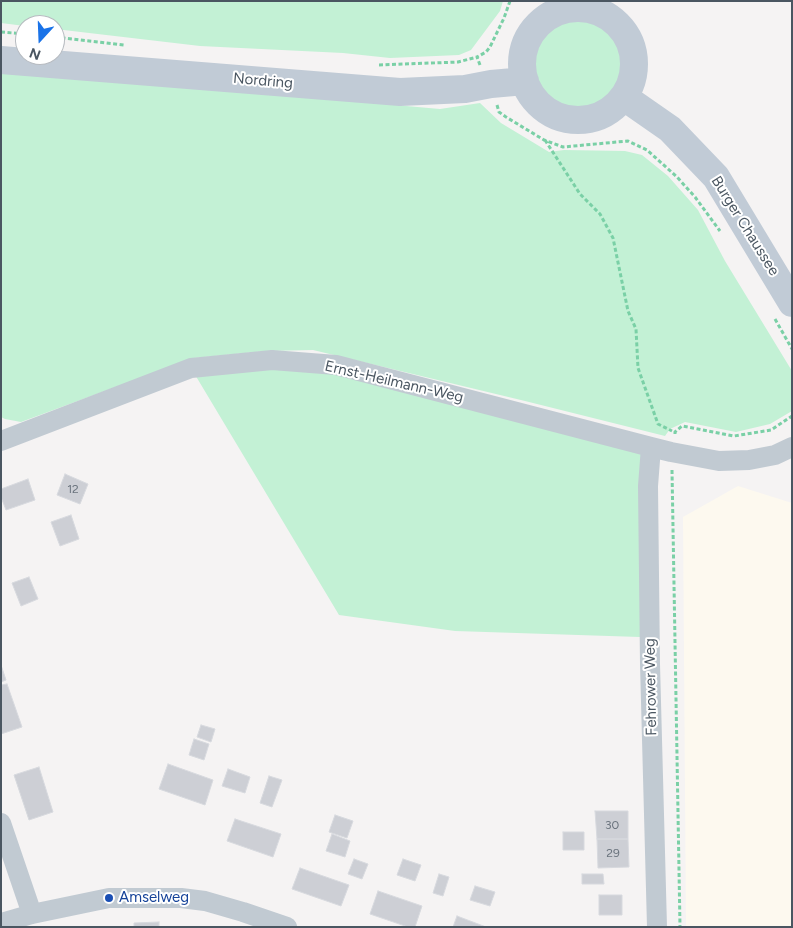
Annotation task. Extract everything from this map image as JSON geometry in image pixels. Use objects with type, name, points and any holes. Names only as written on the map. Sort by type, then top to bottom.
[{"type":"main road","points":[[594,6],[613,20],[625,33],[632,48],[634,64],[632,79],[624,96],[606,113],[583,120],[566,118],[554,114],[541,106],[532,95],[525,81],[523,70],[525,48],[530,36],[537,27],[550,16],[562,10],[594,6]]},
{"type":"main road","name":"Nordring","points":[[1,60],[400,92],[465,89],[491,84],[525,81]]},
{"type":"main road","name":"Burger Chaussee","points":[[624,96],[670,129],[716,177],[782,310]]},
{"type":"street","name":"Ernst-Heilmann-Weg","points":[[1,441],[191,368],[272,360],[336,365],[651,447],[719,461],[749,460],[775,455],[792,447]]},
{"type":"street","name":"Fehrower Weg","points":[[651,447],[648,486],[650,664],[657,927]]},
{"type":"street","points":[[1,823],[32,914]]},
{"type":"street","points":[[1,923],[32,914],[109,898],[181,898],[243,912],[287,927]]},
{"type":"path","points":[[378,65],[458,62],[477,57],[486,52],[490,47],[510,1]]},
{"type":"path","points":[[1,32],[15,33]]},
{"type":"path","points":[[65,38],[130,46]]},
{"type":"path","points":[[477,57],[491,84],[499,112],[544,140],[563,147],[628,141],[647,150],[677,177],[695,197],[723,236]]},
{"type":"path","points":[[544,140],[580,194],[600,214],[613,238],[628,312],[636,329],[638,368],[658,424],[675,432]]},
{"type":"path","points":[[782,310],[792,349]]},
{"type":"path","points":[[680,927],[671,452],[675,432],[682,426],[734,436],[771,430],[792,416]]},
{"type":"shaded area","points":[[738,486],[792,503],[792,927],[686,927],[683,517]]},
{"type":"green space","points":[[1,1],[503,1],[500,11],[471,50],[459,55],[390,58],[343,53],[200,46],[65,30],[65,15],[15,15],[15,25],[1,23]]},
{"type":"green space","points":[[577,18],[594,22],[609,31],[618,46],[622,63],[618,80],[609,95],[594,104],[577,108],[560,104],[545,95],[536,80],[532,63],[536,46],[545,31],[560,22]]},
{"type":"green space","points":[[1,70],[440,109],[480,103],[501,123],[549,152],[564,150],[625,151],[642,155],[668,176],[698,210],[725,261],[792,371],[792,411],[770,424],[736,432],[685,422],[670,429],[665,436],[313,350],[266,351],[194,358],[21,422],[5,419],[1,417]]},
{"type":"green space","points":[[272,360],[651,447],[640,637],[455,631],[339,615],[191,368]]},
{"type":"building","points":[[65,474],[88,484],[80,504],[57,495]]},
{"type":"building","points":[[28,479],[35,500],[6,510],[1,497],[1,489]]},
{"type":"building","points":[[71,515],[79,539],[60,546],[51,522]]},
{"type":"building","points":[[29,577],[38,599],[21,606],[12,583]]},
{"type":"building","points":[[1,665],[6,680],[1,682]]},
{"type":"building","points":[[7,684],[22,727],[1,734],[1,685]]},
{"type":"building","points":[[201,725],[215,729],[211,742],[197,737]]},
{"type":"building","points":[[194,739],[209,744],[204,760],[189,755]]},
{"type":"building","points":[[168,764],[213,780],[205,805],[159,789]]},
{"type":"building","points":[[39,767],[53,812],[29,820],[14,775]]},
{"type":"building","points":[[228,769],[250,777],[245,793],[222,786]]},
{"type":"building","points":[[269,776],[282,780],[272,807],[260,803]]},
{"type":"building","points":[[595,811],[628,811],[628,839],[597,839]]},
{"type":"building","points":[[335,815],[353,821],[347,838],[329,832]]},
{"type":"building","points":[[235,819],[281,834],[273,857],[227,841]]},
{"type":"building","points":[[563,832],[584,832],[584,850],[563,850]]},
{"type":"building","points":[[332,834],[350,841],[345,857],[326,851]]},
{"type":"building","points":[[597,839],[628,839],[629,867],[598,868]]},
{"type":"building","points":[[354,859],[368,864],[362,879],[348,874]]},
{"type":"building","points":[[403,859],[421,865],[415,881],[397,875]]},
{"type":"building","points":[[300,868],[349,885],[341,906],[292,889]]},
{"type":"building","points":[[439,874],[449,877],[443,896],[433,893]]},
{"type":"building","points":[[582,874],[603,874],[604,884],[582,884]]},
{"type":"building","points":[[475,886],[495,892],[490,906],[470,900]]},
{"type":"building","points":[[378,891],[422,906],[415,927],[408,927],[370,914]]},
{"type":"building","points":[[599,895],[622,895],[622,915],[599,915]]},
{"type":"building","points":[[457,916],[486,927],[453,927]]},
{"type":"building","points":[[159,922],[159,927],[134,927],[134,923]]},
{"type":"place","name":"Amselweg","points":[[109,898]]}]
